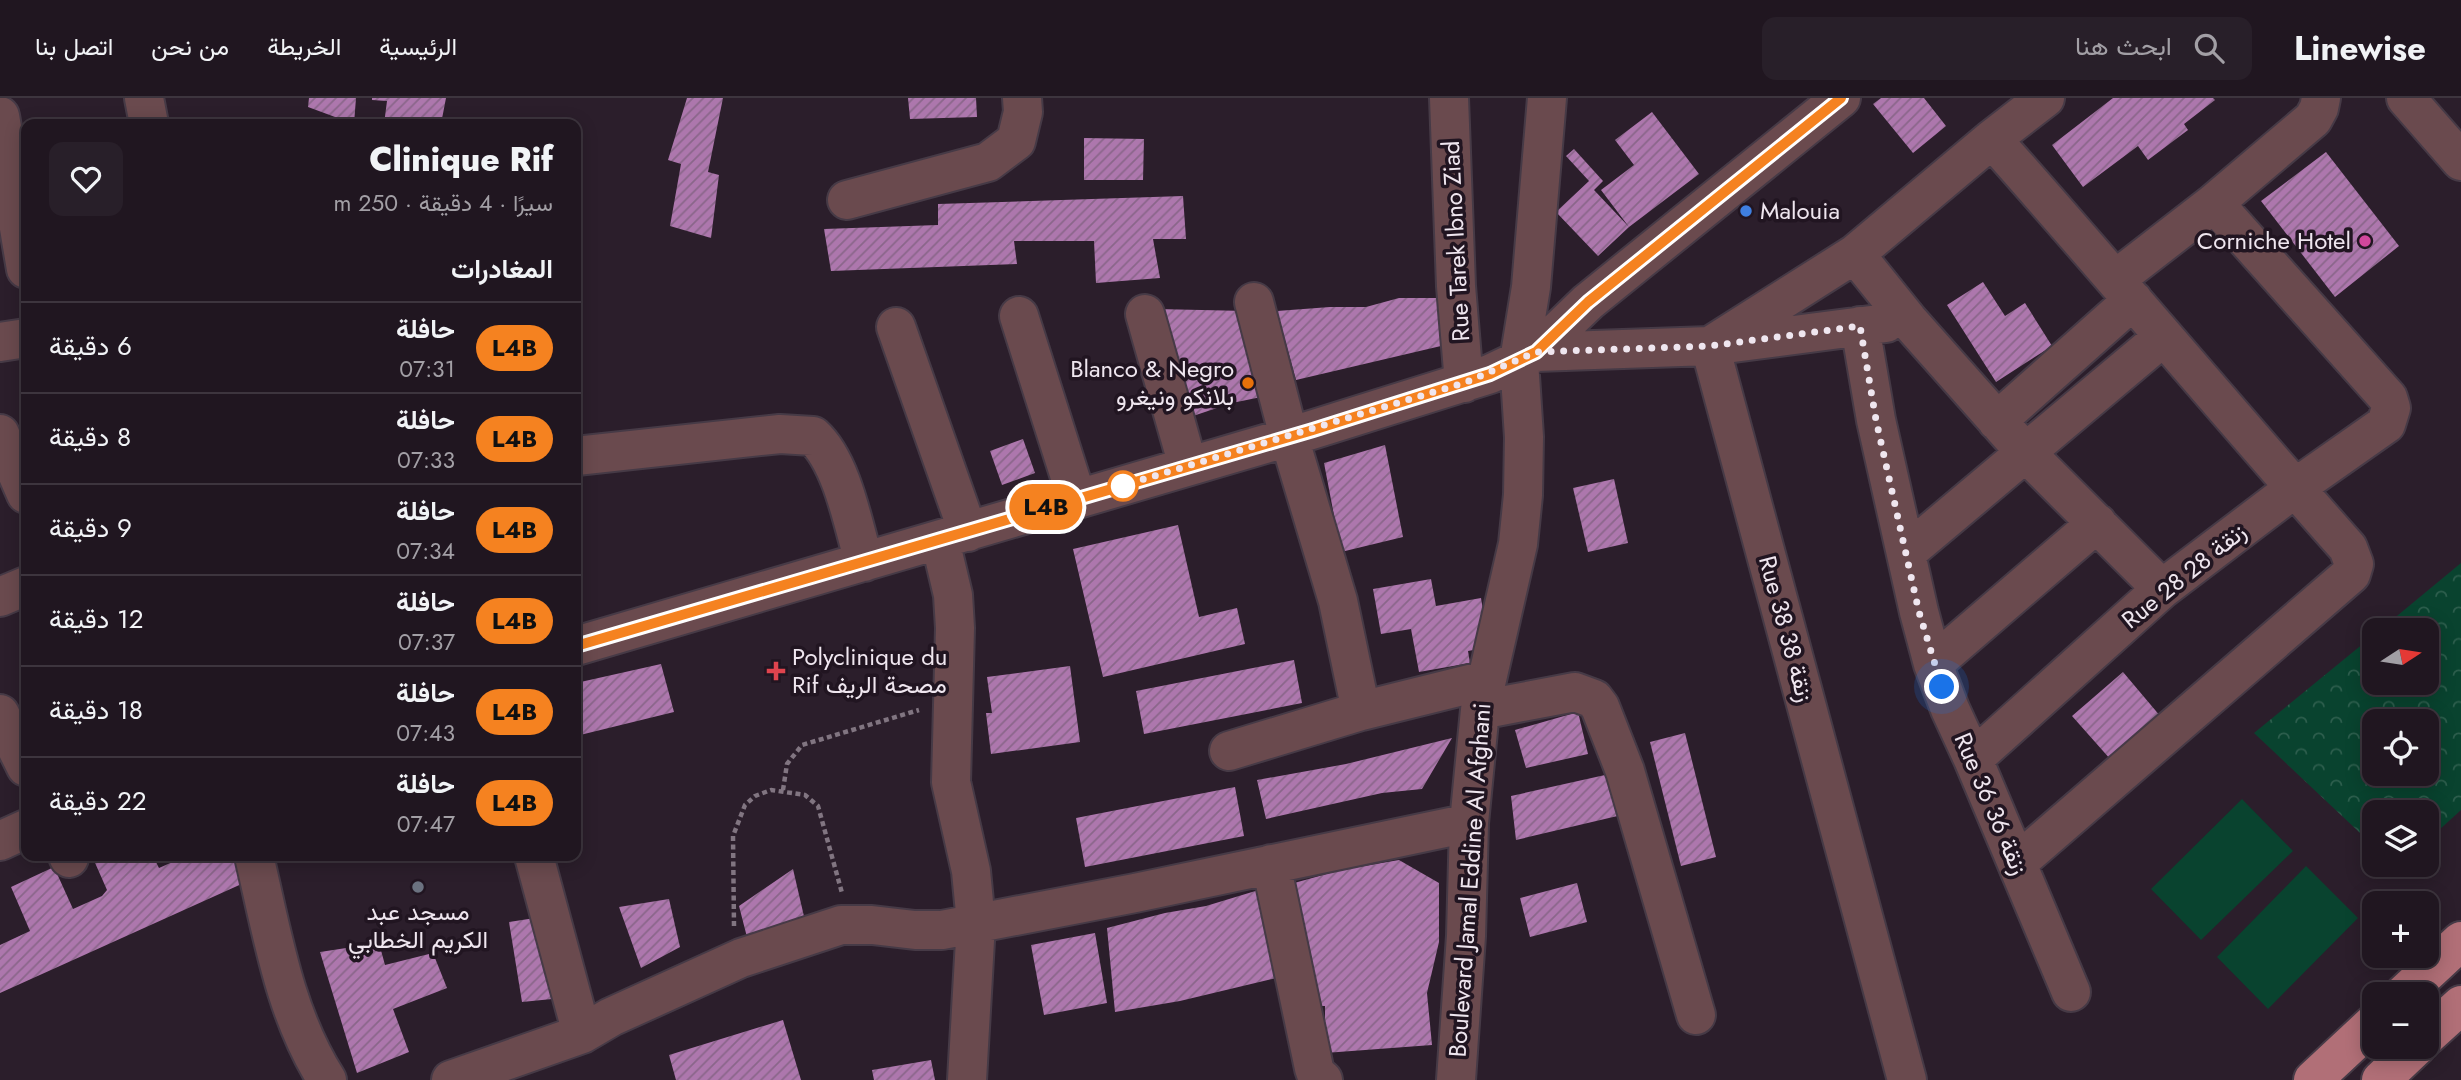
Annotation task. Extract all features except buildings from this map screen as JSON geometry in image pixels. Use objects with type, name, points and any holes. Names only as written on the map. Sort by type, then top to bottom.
[{"type":"main road","points":[[2417,982],[2461,941]]},
{"type":"main road","points":[[2439,1025],[2461,1004]]},
{"type":"main road","points":[[2313,1080],[2362,1034]]},
{"type":"main road","points":[[2381,1080],[2403,1059]]},
{"type":"street","points":[[144,98],[148,119]]},
{"type":"street","points":[[847,200],[989,162],[1016,141],[1023,113],[1022,98]]},
{"type":"street","name":"Rue Tarek Ibno Ziad","points":[[1449,98],[1456,286],[1464,383]]},
{"type":"street","name":"Boulevard Jamal Eddine Al Afghani","points":[[1446,1079],[1466,936],[1469,823],[1483,695],[1518,544],[1523,495],[1531,287],[1548,98]]},
{"type":"street","points":[[581,645],[1289,437],[1464,383],[1528,356],[1588,302],[1840,98]]},
{"type":"street","points":[[1710,346],[1855,254],[2045,98]]},
{"type":"street","points":[[1997,421],[2124,290],[2214,203],[2313,119],[2321,98]]},
{"type":"street","points":[[2406,98],[2461,161]]},
{"type":"street","points":[[0,116],[21,240]]},
{"type":"street","points":[[1992,139],[2348,548],[2354,564],[2351,574],[2017,863]]},
{"type":"street","name":"Rue 28 زنقة 28","points":[[1973,759],[2162,589],[2295,488],[2386,424],[2391,408],[2388,398],[2214,203]]},
{"type":"street","points":[[1855,254],[2025,453],[2162,589]]},
{"type":"street","points":[[1254,302],[1289,437],[1338,601],[1361,711]]},
{"type":"street","points":[[1145,314],[1188,466]]},
{"type":"street","points":[[1019,316],[1077,499]]},
{"type":"street","points":[[1528,356],[1710,346],[1909,320]]},
{"type":"street","name":"Rue 36 زنقة 36","points":[[1860,326],[1876,420],[1933,664],[2071,992]]},
{"type":"street","points":[[896,327],[954,536],[955,628],[951,782],[971,872],[976,923],[967,1080]]},
{"type":"street","points":[[1906,553],[2163,337]]},
{"type":"street","points":[[0,342],[21,339]]},
{"type":"street","name":"Rue 38 زنقة 38","points":[[1710,346],[1908,1080]]},
{"type":"street","points":[[0,428],[21,424]]},
{"type":"street","points":[[581,455],[780,433],[813,436],[826,449],[840,482],[864,562]]},
{"type":"street","points":[[0,434],[21,482]]},
{"type":"street","points":[[1933,664],[2097,523]]},
{"type":"street","points":[[0,597],[21,588]]},
{"type":"street","points":[[1229,751],[1361,711],[1483,695],[1574,692],[1594,699],[1600,707],[1625,771],[1696,1015]]},
{"type":"street","points":[[0,714],[21,757]]},
{"type":"street","points":[[451,1080],[582,1034],[611,1017],[734,962],[841,925],[942,930],[1135,894],[1469,823]]},
{"type":"street","points":[[0,841],[21,831]]},
{"type":"street","points":[[255,861],[283,977],[300,1030],[311,1056],[327,1080]]},
{"type":"street","points":[[535,861],[582,1034]]},
{"type":"street","points":[[1271,864],[1314,1068],[1323,1080]]},
{"type":"path","points":[[783,790],[787,764],[802,745],[953,699]]},
{"type":"path","points":[[734,962],[733,836],[744,805],[755,796],[771,790],[805,795],[818,806],[851,925]]},
{"type":"green space","points":[[2461,563],[2461,810],[2439,830],[2439,800],[2362,800],[2362,835],[2254,733],[2362,645],[2362,695],[2440,695],[2440,618],[2395,618]]},
{"type":"green space","points":[[2242,799],[2293,851],[2201,940],[2151,889]]},
{"type":"green space","points":[[2306,866],[2358,918],[2268,1009],[2217,957]]},
{"type":"bus line","name":"L4B","points":[[581,644],[1313,430],[1490,374],[1536,352],[1588,302],[1841,98]]},
{"type":"place","name":"Malouia","points":[[1746,211]]},
{"type":"place","name":"Corniche Hotel","points":[[2365,241]]},
{"type":"place","name":"Blanco & Negro بلانكو ونيغرو","points":[[1248,383]]},
{"type":"place","name":"Polyclinique du Rif مصحة الريف","points":[[776,671]]},
{"type":"place","name":"مسجد عبد الكريم الخطابي","points":[[418,887]]},
{"type":"route","points":[[1123,486],[1464,383],[1536,352],[1710,346],[1860,326],[1876,420],[1919,612],[1942,687]]}]
